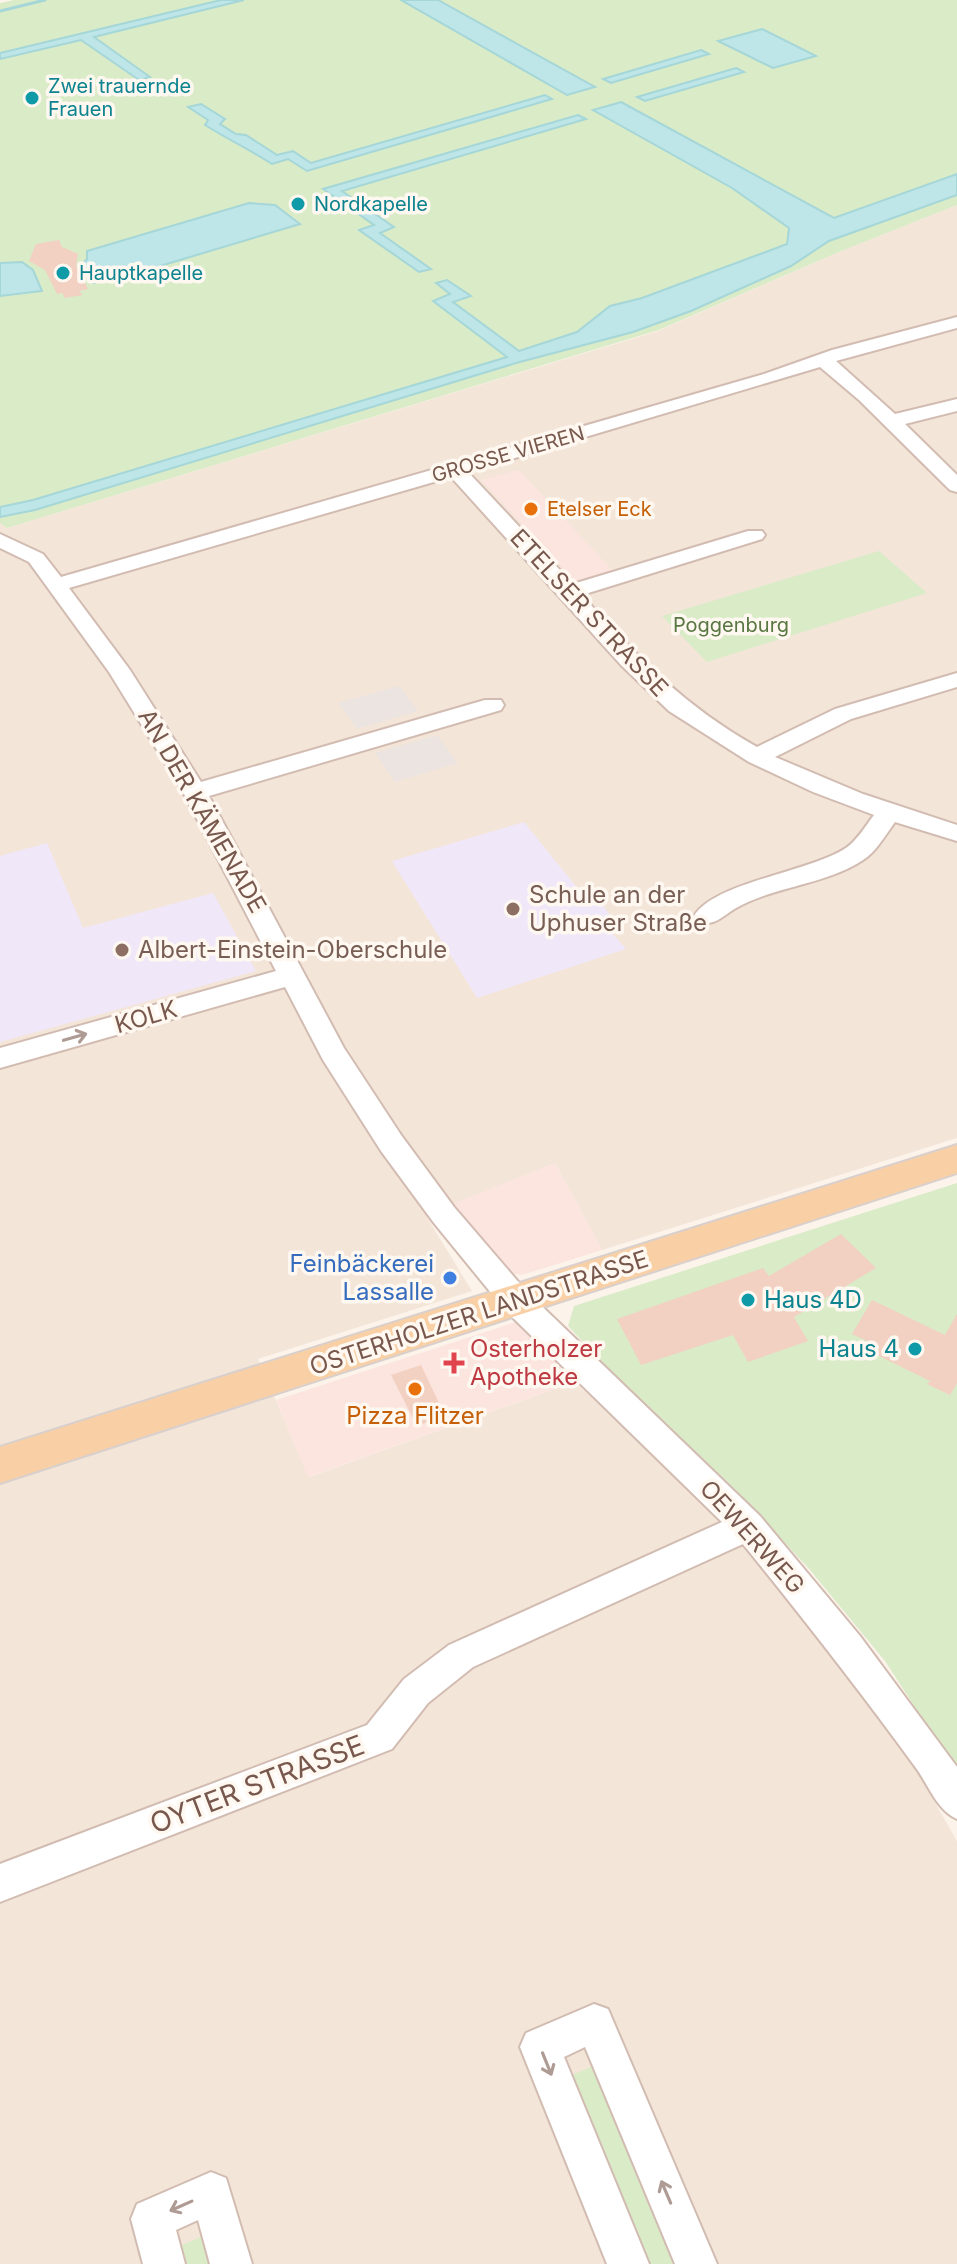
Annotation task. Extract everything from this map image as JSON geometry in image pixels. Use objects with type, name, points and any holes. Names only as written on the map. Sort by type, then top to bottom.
[{"type":"main road","name":"OSTERHOLZER LANDSTRASSE","points":[[0,1465],[957,1159]]},
{"type":"street","name":"GROSSE VIEREN","points":[[58,584],[957,322]]},
{"type":"street","points":[[823,360],[892,421],[957,486]]},
{"type":"street","points":[[892,421],[957,405]]},
{"type":"street","name":"ETELSER STRASSE","points":[[454,468],[657,689],[692,718],[757,757],[805,781],[889,813],[957,833]]},
{"type":"street","points":[[569,592],[755,535]]},
{"type":"street","name":"AN DER KÄMENADE","points":[[0,540],[36,558],[119,670],[195,792],[333,1053],[391,1143],[444,1215],[516,1301]]},
{"type":"street","points":[[757,757],[799,733],[843,714],[957,680]]},
{"type":"street","points":[[195,792],[493,705]]},
{"type":"street","points":[[707,916],[729,901],[857,853],[889,813]]},
{"type":"street","name":"KOLK","points":[[0,1058],[293,975]]},
{"type":"street","name":"OEWERWEG","points":[[516,1301],[748,1526],[848,1647],[939,1770],[957,1801]]},
{"type":"street","name":"OYTER STRASSE","points":[[0,1883],[379,1737],[416,1691],[461,1656],[748,1526]]},
{"type":"street","points":[[628,2264],[540,2047],[594,2023],[696,2264]]},
{"type":"street","points":[[164,2264],[152,2219],[211,2193],[231,2264]]},
{"type":"shaded area","points":[[957,205],[957,1138],[602,1250],[555,1163],[426,1216],[472,1291],[258,1359],[309,1477],[574,1382],[638,1437],[792,1597],[905,1750],[957,1841],[957,2264],[0,2264],[0,523],[7,528],[658,331],[839,252]]},
{"type":"shaded area","points":[[519,470],[612,570],[575,581],[481,480]]},
{"type":"shaded area","points":[[399,686],[418,711],[357,729],[338,703]]},
{"type":"shaded area","points":[[437,735],[458,763],[395,782],[375,753]]},
{"type":"shaded area","name":"Schule an der Uphuser Straße","points":[[524,822],[578,889],[589,886],[620,929],[611,932],[626,949],[477,998],[392,861]]},
{"type":"shaded area","name":"Albert-Einstein-Oberschule","points":[[47,843],[83,928],[213,893],[256,971],[0,1042],[0,856]]},
{"type":"shaded area","points":[[555,1163],[602,1250],[522,1275],[515,1274],[483,1243],[452,1204]]},
{"type":"shaded area","points":[[519,1321],[574,1382],[308,1477],[276,1400]]},
{"type":"green space","points":[[14,0],[401,0],[567,95],[594,87],[438,0],[957,0],[957,174],[834,218],[758,179],[595,110],[732,188],[790,229],[787,244],[642,298],[610,306],[594,343],[691,311],[791,266],[829,241],[957,195],[957,205],[659,330],[7,528],[0,523],[0,296],[42,291],[22,262],[0,263],[0,3]],"holes":[[[762,29],[815,55],[815,56],[719,42]],[[249,203],[275,205],[300,223],[120,278],[93,283],[83,263],[87,259],[87,251]]]},
{"type":"green space","name":"Poggenburg","points":[[879,551],[927,593],[707,662],[662,616]]},
{"type":"green space","points":[[957,1183],[957,1772],[885,1661],[810,1570],[739,1493],[610,1371],[568,1326],[574,1306]]},
{"type":"green space","points":[[600,2063],[685,2264],[641,2264],[565,2078]]},
{"type":"green space","points":[[212,2232],[221,2264],[177,2264],[173,2249]]},
{"type":"water","points":[[221,0],[244,0],[94,37],[150,77],[139,80],[81,40],[0,59],[0,53]]},
{"type":"water","points":[[401,0],[438,0],[595,87],[567,95]]},
{"type":"water","points":[[762,29],[816,56],[773,68],[718,41]]},
{"type":"water","points":[[701,50],[709,54],[611,83],[603,79]]},
{"type":"water","points":[[736,68],[744,72],[645,101],[637,97]]},
{"type":"water","points":[[545,95],[552,99],[307,171],[288,159],[272,164],[205,125],[208,120],[188,107],[201,104],[225,119],[220,124],[236,134],[246,135],[277,155],[293,151],[311,163]]},
{"type":"water","points":[[621,102],[834,218],[957,174],[957,195],[829,241],[791,266],[691,311],[633,332],[516,363],[35,510],[0,517],[0,507],[33,500],[507,357],[433,301],[450,294],[436,283],[447,280],[471,296],[453,302],[519,351],[577,332],[610,306],[642,298],[787,244],[789,228],[732,188],[593,110]]},
{"type":"water","points":[[578,115],[586,119],[342,191],[394,227],[380,233],[431,269],[419,272],[359,230],[374,225],[323,189]]},
{"type":"water","points":[[249,203],[275,205],[300,224],[120,278],[93,283],[83,263],[87,259],[87,251]]},
{"type":"water","points":[[22,262],[33,270],[42,291],[0,296],[0,263]]},
{"type":"building","name":"Hauptkapelle","points":[[59,240],[62,247],[78,254],[76,266],[88,289],[79,291],[83,295],[64,298],[63,293],[57,294],[45,270],[29,261],[36,244]]},
{"type":"building","name":"Haus 4D","points":[[841,1234],[876,1268],[794,1317],[808,1341],[748,1362],[733,1335],[641,1365],[617,1319],[763,1268],[769,1276]]},
{"type":"building","name":"Haus 4","points":[[872,1300],[945,1335],[957,1314],[957,1383],[950,1395],[927,1384],[930,1381],[871,1352],[875,1345],[852,1334]]},
{"type":"building","name":"Pizza Flitzer","points":[[421,1365],[439,1403],[435,1404],[441,1417],[417,1426],[391,1375]]},
{"type":"waterway","points":[[0,11],[45,0]]},
{"type":"place","name":"Zwei trauernde Frauen","points":[[32,98]]},
{"type":"place","name":"Nordkapelle","points":[[298,204]]},
{"type":"place","name":"Hauptkapelle","points":[[63,273]]},
{"type":"place","name":"Etelser Eck","points":[[531,509]]},
{"type":"place","name":"Schule an der Uphuser Straße","points":[[513,909]]},
{"type":"place","name":"Albert-Einstein-Oberschule","points":[[122,950]]},
{"type":"place","name":"Feinbäckerei Lassalle","points":[[450,1278]]},
{"type":"place","name":"Haus 4D","points":[[748,1300]]},
{"type":"place","name":"Haus 4","points":[[915,1349]]},
{"type":"place","name":"Osterholzer Apotheke","points":[[454,1363]]},
{"type":"place","name":"Pizza Flitzer","points":[[415,1389]]}]
